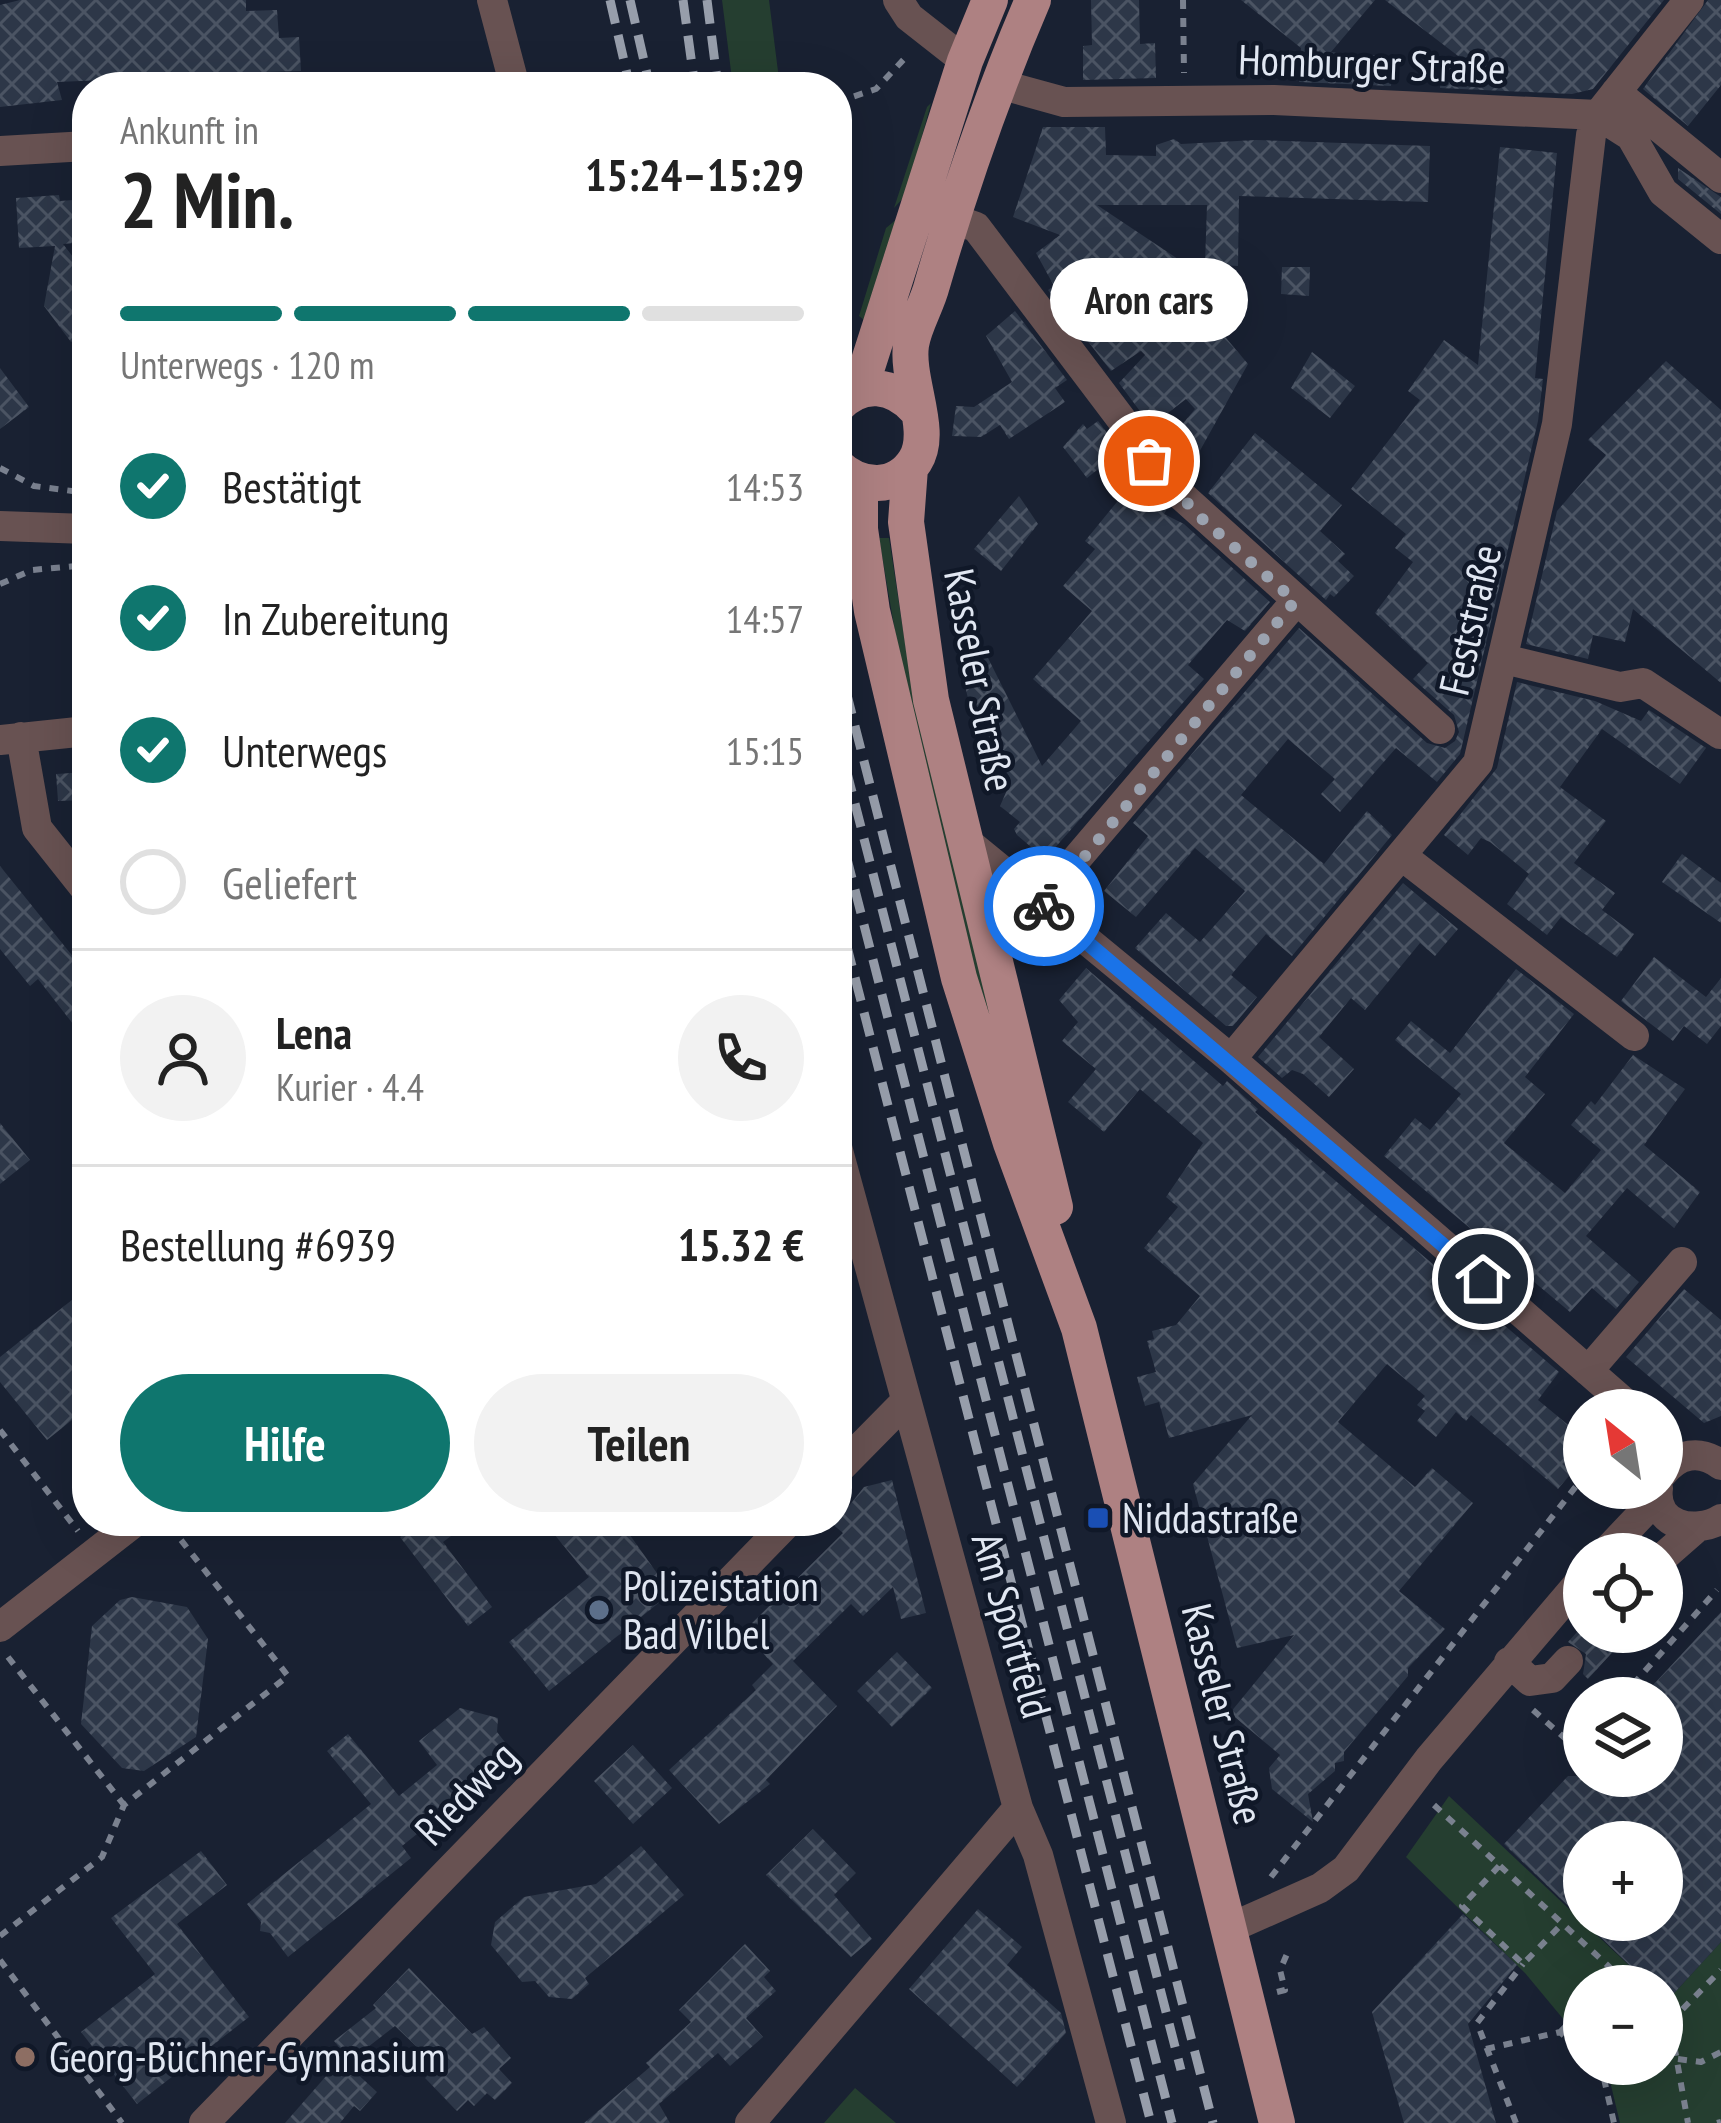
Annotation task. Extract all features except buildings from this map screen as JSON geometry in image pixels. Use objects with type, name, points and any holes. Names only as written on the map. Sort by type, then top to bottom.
[{"type":"main road","points":[[852,386],[964,61],[990,0]]},
{"type":"main road","name":"Kasseler Straße","points":[[1033,0],[950,218],[911,346],[923,440],[910,468],[906,522],[922,652],[1075,1288],[1078,1328]]},
{"type":"main road","points":[[964,61],[999,84]]},
{"type":"main road","points":[[852,397],[891,390],[916,410]]},
{"type":"main road","name":"Kasseler Straße","points":[[852,474],[896,479],[910,468]]},
{"type":"main road","name":"Kasseler Straße","points":[[852,489],[872,611],[959,978],[1011,1143],[1078,1328],[1277,2123]]},
{"type":"street","points":[[492,0],[511,72]]},
{"type":"street","points":[[898,0],[909,17],[964,61]]},
{"type":"street","points":[[1607,103],[1689,0]]},
{"type":"street","name":"Homburger Straße","points":[[999,84],[1064,102],[1607,103]]},
{"type":"street","points":[[1607,103],[1721,178]]},
{"type":"street","points":[[1607,103],[1664,192],[1721,238]]},
{"type":"street","name":"Feststraße","points":[[1231,1059],[1478,763],[1557,424],[1591,135],[1607,103]]},
{"type":"street","points":[[0,151],[72,147]]},
{"type":"street","points":[[950,218],[976,227],[1174,489],[1440,729]]},
{"type":"street","points":[[0,526],[72,528]]},
{"type":"street","points":[[994,956],[1295,601]]},
{"type":"street","points":[[1504,659],[1620,687],[1643,683],[1720,734]]},
{"type":"street","points":[[72,733],[10,739],[37,828],[72,872]]},
{"type":"street","points":[[966,841],[1231,1059],[1609,1389]]},
{"type":"street","points":[[1402,856],[1634,1036]]},
{"type":"street","name":"Am Sportfeld","points":[[852,1202],[1018,1808],[1038,1855],[1111,2123]]},
{"type":"street","points":[[1588,1371],[1682,1262]]},
{"type":"street","points":[[852,1457],[906,1401]]},
{"type":"street","points":[[1683,1466],[1718,1456]]},
{"type":"street","points":[[1667,1509],[1668,1518],[1707,1525]]},
{"type":"street","points":[[0,1627],[117,1536]]},
{"type":"street","name":"Riedweg","points":[[204,2123],[774,1536]]},
{"type":"street","points":[[1230,1928],[1320,1888],[1346,1869],[1563,1601]]},
{"type":"street","points":[[1509,1662],[1530,1681],[1552,1678],[1568,1661]]},
{"type":"street","points":[[750,2123],[1018,1808]]},
{"type":"path","points":[[1183,0],[1184,101]]},
{"type":"path","points":[[852,97],[876,89],[906,57]]},
{"type":"path","points":[[0,468],[34,486],[72,491]]},
{"type":"path","points":[[0,584],[32,570],[72,567]]},
{"type":"path","points":[[0,1430],[72,1523]]},
{"type":"path","points":[[1269,1880],[1563,1503]]},
{"type":"path","points":[[82,1536],[95,1553]]},
{"type":"path","points":[[0,1936],[102,1857],[124,1805],[288,1676],[178,1536]]},
{"type":"path","points":[[1640,1677],[1717,1590]]},
{"type":"path","points":[[0,1647],[124,1805]]},
{"type":"path","points":[[1521,1700],[1563,1737]]},
{"type":"path","points":[[1434,1805],[1607,1965]]},
{"type":"path","points":[[1499,1866],[1462,1906],[1523,1964]]},
{"type":"path","points":[[1516,2123],[1477,2023],[1561,1925]]},
{"type":"path","points":[[0,1960],[122,2123]]},
{"type":"path","points":[[1683,2008],[1721,1970]]},
{"type":"path","points":[[1486,2050],[1561,2032]]},
{"type":"path","points":[[1683,2060],[1701,2062],[1721,2052]]},
{"type":"path","points":[[1605,2085],[1614,2123]]},
{"type":"path","points":[[1682,2085],[1688,2123]]},
{"type":"green space","points":[[722,0],[769,0],[778,72],[731,72]]},
{"type":"green space","points":[[931,103],[906,195],[894,208],[927,107]]},
{"type":"green space","points":[[904,213],[869,324],[859,316],[886,228]]},
{"type":"green space","points":[[879,538],[889,538],[912,688],[1008,1079],[984,1017],[905,690]]},
{"type":"green space","points":[[1449,1796],[1563,1903],[1563,1941],[1603,1941],[1629,1965],[1563,1965],[1563,2019],[1525,1973],[1406,1857]]},
{"type":"green space","points":[[1721,1942],[1721,2123],[1620,2123],[1611,2085],[1683,2085],[1683,1984]]},
{"type":"green space","points":[[855,2088],[896,2123],[824,2123]]},
{"type":"railway","points":[[610,0],[627,72]]},
{"type":"railway","points":[[630,0],[647,72]]},
{"type":"railway","points":[[683,0],[693,72]]},
{"type":"railway","points":[[707,0],[716,72]]},
{"type":"railway","points":[[852,715],[1213,2123]]},
{"type":"railway","points":[[852,792],[1181,2070]]},
{"type":"railway","points":[[852,878],[1172,2123]]},
{"type":"railway","points":[[852,966],[1151,2123]]},
{"type":"way so far","points":[[1044,906],[1041,903],[1295,601],[1199,516],[1149,461]]},
{"type":"place","name":"Aron cars","points":[[1149,461]]},
{"type":"place","name":"Niddastraße","points":[[1098,1518]]},
{"type":"place","name":"Polizeistation Bad Vilbel","points":[[599,1610]]},
{"type":"place","name":"Georg-Büchner-Gymnasium","points":[[25,2057]]},
{"type":"route","points":[[1044,906],[1222,1052],[1483,1279]]}]
